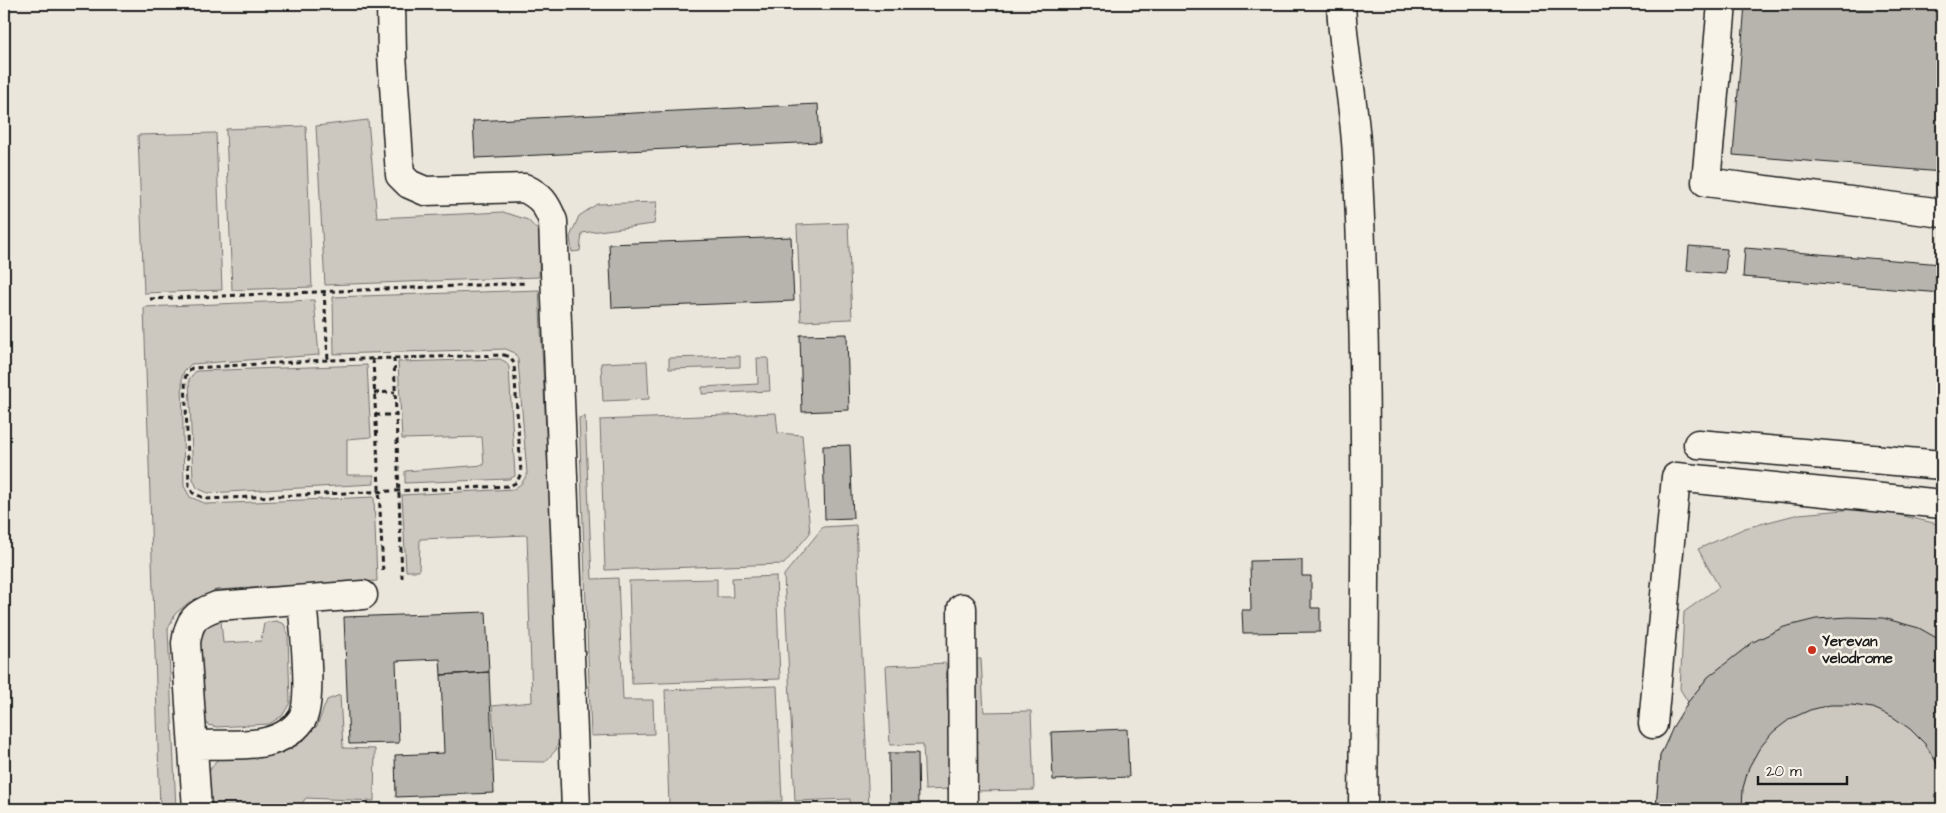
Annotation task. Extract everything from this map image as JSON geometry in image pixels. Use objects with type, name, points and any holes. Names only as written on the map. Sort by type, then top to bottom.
[{"type":"lane","points":[[392,4],[392,55],[400,175],[409,184],[425,191],[524,188],[535,193],[546,205],[553,221],[576,809]]},
{"type":"lane","points":[[1341,4],[1357,155],[1364,328],[1366,527],[1363,809]]},
{"type":"lane","points":[[1722,4],[1706,182],[1942,213]]},
{"type":"lane","points":[[1698,444],[1942,466]]},
{"type":"lane","points":[[1653,724],[1676,477],[1942,504]]},
{"type":"lane","points":[[197,809],[186,643],[188,628],[194,618],[204,611],[217,606],[302,600],[373,587]]},
{"type":"lane","points":[[194,745],[260,743],[276,739],[293,729],[302,718],[308,699],[302,600]]},
{"type":"lane","points":[[962,608],[963,809]]},
{"type":"path","points":[[150,299],[556,282]]},
{"type":"path","points":[[324,291],[328,360]]},
{"type":"path","points":[[504,355],[511,357],[514,364],[520,473],[518,482],[510,486],[206,499],[193,494],[189,486],[184,379],[187,372],[192,368],[373,359],[504,355]]},
{"type":"path","points":[[394,358],[397,491],[402,578]]},
{"type":"path","points":[[373,359],[378,492],[373,587]]},
{"type":"path","points":[[374,393],[395,392]]},
{"type":"path","points":[[375,415],[395,415]]},
{"type":"shaded area","points":[[368,120],[377,218],[503,212],[528,220],[540,233],[539,277],[325,285],[316,126]]},
{"type":"shaded area","points":[[306,126],[312,287],[232,290],[226,129]]},
{"type":"shaded area","points":[[216,133],[222,290],[144,293],[138,135]]},
{"type":"shaded area","points":[[657,202],[654,224],[582,233],[580,251],[572,252],[570,237],[579,216],[597,204]]},
{"type":"shaded area","points":[[848,223],[852,319],[801,321],[797,225]]},
{"type":"shaded area","points":[[539,290],[561,733],[556,750],[545,762],[496,761],[492,706],[532,702],[527,535],[420,539],[419,571],[406,571],[402,495],[514,489],[522,483],[527,474],[518,360],[515,353],[506,349],[334,354],[333,297]]},
{"type":"shaded area","points":[[314,300],[319,355],[191,364],[184,371],[182,377],[184,486],[190,497],[207,504],[374,497],[377,581],[216,590],[188,603],[175,614],[168,629],[176,809],[160,809],[144,307]]},
{"type":"shaded area","points":[[740,356],[740,367],[669,369],[669,358]]},
{"type":"shaded area","points":[[757,358],[768,358],[770,391],[702,394],[702,387],[758,384]]},
{"type":"shaded area","points":[[500,359],[506,362],[509,367],[515,476],[509,479],[405,483],[405,471],[484,465],[482,437],[402,439],[398,362]]},
{"type":"shaded area","points":[[647,361],[649,399],[603,401],[601,363]]},
{"type":"shaded area","points":[[367,365],[371,437],[347,439],[347,475],[374,475],[374,484],[208,493],[197,488],[193,479],[189,379],[196,371]]},
{"type":"shaded area","points":[[776,413],[778,433],[802,435],[810,533],[784,564],[605,570],[600,420]]},
{"type":"shaded area","points":[[585,416],[592,579],[618,578],[623,700],[653,700],[654,734],[591,736],[579,418]]},
{"type":"shaded area","name":"Yerevan velodrome","points":[[1855,509],[1887,512],[1942,525],[1942,809],[1656,809],[1660,756],[1688,702],[1680,689],[1684,612],[1719,587],[1698,549],[1745,528],[1799,514]]},
{"type":"shaded area","points":[[856,525],[869,809],[850,809],[850,799],[795,801],[784,575],[823,527]]},
{"type":"shaded area","points":[[776,576],[780,679],[632,684],[629,581],[717,579],[717,597],[733,597],[732,578]]},
{"type":"shaded area","points":[[221,621],[223,643],[261,641],[264,623],[276,621],[284,624],[288,634],[290,703],[282,716],[269,724],[217,727],[208,725],[202,715],[197,642],[205,625]]},
{"type":"shaded area","points":[[970,659],[981,659],[984,712],[1031,711],[1034,790],[975,791]]},
{"type":"shaded area","points":[[946,663],[951,789],[925,790],[923,744],[890,745],[886,666]]},
{"type":"shaded area","points":[[777,686],[782,801],[669,805],[665,690]]},
{"type":"shaded area","points":[[340,695],[343,748],[375,749],[374,801],[306,798],[298,808],[292,809],[207,809],[206,777],[215,762],[224,755],[272,751],[299,742],[317,726],[327,700]]},
{"type":"building","points":[[1745,4],[1942,4],[1942,172],[1733,155]]},
{"type":"building","points":[[818,104],[820,142],[475,158],[473,121]]},
{"type":"building","points":[[791,237],[794,301],[612,308],[609,244]]},
{"type":"building","points":[[1689,246],[1727,249],[1725,274],[1687,271]]},
{"type":"building","points":[[1745,248],[1942,264],[1942,293],[1743,277]]},
{"type":"building","points":[[847,334],[849,410],[802,412],[800,335]]},
{"type":"building","points":[[850,445],[853,518],[825,519],[823,446]]},
{"type":"building","points":[[1302,560],[1302,576],[1311,576],[1311,608],[1320,608],[1320,632],[1243,633],[1242,610],[1251,610],[1250,561]]},
{"type":"building","points":[[486,612],[489,672],[441,675],[440,659],[396,661],[399,743],[349,744],[344,617]]},
{"type":"building","points":[[1849,617],[1883,618],[1919,628],[1942,641],[1942,778],[1937,763],[1925,744],[1910,729],[1893,717],[1873,708],[1852,705],[1830,705],[1810,710],[1790,719],[1773,732],[1759,749],[1749,767],[1743,788],[1742,809],[1656,809],[1660,756],[1674,725],[1688,702],[1708,677],[1753,642],[1784,627],[1816,619]]},
{"type":"building","points":[[489,672],[494,793],[396,797],[395,755],[444,753],[441,675]]},
{"type":"building","points":[[1127,729],[1129,777],[1053,780],[1051,732]]},
{"type":"building","points":[[889,753],[918,753],[919,809],[890,809]]},
{"type":"place","name":"Yerevan velodrome","points":[[1812,650]]}]
